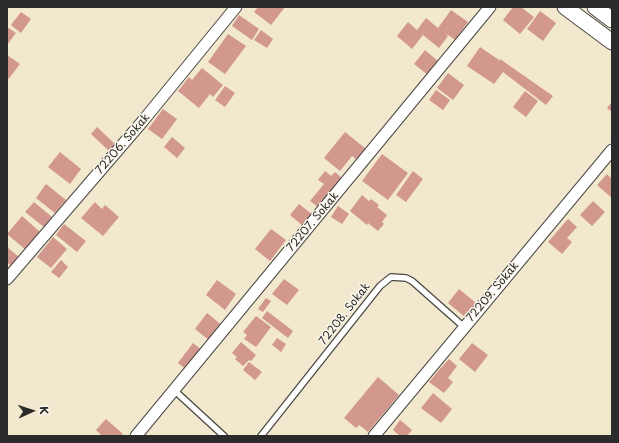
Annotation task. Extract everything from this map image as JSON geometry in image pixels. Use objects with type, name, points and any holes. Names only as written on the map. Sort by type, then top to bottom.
[{"type":"street","name":"72206. Sokak","points":[[7,279],[142,122],[236,7]]},
{"type":"street","name":"72207. Sokak","points":[[136,436],[490,7]]},
{"type":"street","points":[[565,7],[612,42]]},
{"type":"street","points":[[595,7],[612,20]]},
{"type":"street","name":"72209. Sokak","points":[[374,436],[612,150]]},
{"type":"lane","name":"72208. Sokak","points":[[261,436],[380,286],[391,277],[398,277],[412,281],[464,326]]},
{"type":"lane","points":[[174,390],[224,436]]},
{"type":"building","points":[[258,7],[285,7],[271,25],[254,12]]},
{"type":"building","points":[[513,7],[521,7],[534,17],[520,34],[503,20]]},
{"type":"building","points":[[451,10],[468,22],[455,40],[445,33],[448,36],[439,48],[423,35],[412,49],[397,36],[408,22],[417,30],[426,18],[438,28]]},
{"type":"building","points":[[540,11],[556,23],[543,41],[527,29]]},
{"type":"building","points":[[21,12],[31,19],[21,33],[11,25]]},
{"type":"building","points":[[239,15],[259,29],[252,40],[232,26]]},
{"type":"building","points":[[7,27],[16,33],[7,45]]},
{"type":"building","points":[[261,30],[273,39],[267,48],[254,40]]},
{"type":"building","points":[[228,34],[246,46],[225,74],[208,62]]},
{"type":"building","points":[[480,47],[499,60],[497,64],[500,59],[553,96],[546,105],[503,72],[494,84],[467,66]]},
{"type":"building","points":[[425,50],[439,62],[428,75],[414,64]]},
{"type":"building","points":[[7,55],[20,64],[7,81]]},
{"type":"building","points":[[202,68],[223,85],[213,97],[210,94],[199,108],[178,91],[189,77],[192,80]]},
{"type":"building","points":[[448,73],[464,85],[453,100],[437,88]]},
{"type":"building","points":[[225,86],[235,93],[225,107],[215,100]]},
{"type":"building","points":[[436,90],[450,100],[443,110],[429,100]]},
{"type":"building","points":[[525,91],[538,101],[526,117],[513,107]]},
{"type":"building","points":[[612,102],[612,112],[607,108]]},
{"type":"building","points":[[163,109],[177,119],[162,139],[148,129]]},
{"type":"building","points":[[97,127],[115,144],[109,151],[91,134]]},
{"type":"building","points":[[345,132],[366,149],[357,160],[352,156],[340,171],[324,158]]},
{"type":"building","points":[[172,137],[185,148],[177,158],[164,147]]},
{"type":"building","points":[[60,152],[81,169],[70,184],[48,167]]},
{"type":"building","points":[[382,154],[408,173],[388,200],[362,181]]},
{"type":"building","points":[[325,171],[331,176],[335,172],[343,179],[319,208],[310,201],[324,184],[318,180]]},
{"type":"building","points":[[413,171],[423,179],[406,202],[396,195]]},
{"type":"building","points":[[607,174],[612,179],[612,198],[597,185]]},
{"type":"building","points":[[46,184],[66,200],[55,213],[36,198]]},
{"type":"building","points":[[362,195],[369,201],[371,199],[379,205],[377,207],[387,215],[382,222],[384,224],[378,231],[368,223],[367,225],[350,211]]},
{"type":"building","points":[[593,201],[605,212],[592,226],[580,215]]},
{"type":"building","points":[[34,202],[52,217],[44,227],[25,212]]},
{"type":"building","points":[[95,202],[102,209],[105,205],[119,217],[103,236],[81,218]]},
{"type":"building","points":[[299,204],[313,215],[303,226],[290,215]]},
{"type":"building","points":[[338,206],[349,214],[342,224],[331,217]]},
{"type":"building","points":[[22,216],[40,232],[26,250],[7,234]]},
{"type":"building","points":[[568,219],[577,227],[567,238],[572,242],[562,254],[548,242]]},
{"type":"building","points":[[64,224],[86,241],[77,252],[56,235]]},
{"type":"building","points":[[271,229],[286,240],[270,261],[255,249]]},
{"type":"building","points":[[53,237],[67,249],[51,268],[37,257]]},
{"type":"building","points":[[7,247],[19,257],[11,266],[7,262]]},
{"type":"building","points":[[61,260],[68,267],[59,278],[51,272]]},
{"type":"building","points":[[284,279],[299,290],[287,305],[272,294]]},
{"type":"building","points":[[217,280],[236,294],[225,310],[206,295]]},
{"type":"building","points":[[459,289],[476,303],[465,317],[448,303]]},
{"type":"building","points":[[266,298],[271,301],[263,312],[258,309]]},
{"type":"building","points":[[267,311],[293,331],[288,338],[262,318]]},
{"type":"building","points":[[207,313],[223,326],[210,341],[195,329]]},
{"type":"building","points":[[256,316],[271,327],[256,347],[244,339],[247,335],[243,332]]},
{"type":"building","points":[[277,338],[286,344],[281,352],[272,345]]},
{"type":"building","points":[[241,342],[256,355],[251,361],[249,360],[243,366],[235,359],[237,357],[232,353]]},
{"type":"building","points":[[193,343],[202,350],[187,370],[178,363]]},
{"type":"building","points":[[472,343],[488,355],[475,372],[459,359]]},
{"type":"building","points":[[449,359],[457,366],[448,378],[453,382],[444,393],[429,382]]},
{"type":"building","points":[[249,362],[262,372],[255,380],[243,370]]},
{"type":"building","points":[[378,377],[399,395],[368,432],[359,425],[356,428],[344,418]]},
{"type":"building","points":[[433,393],[452,409],[441,423],[421,408]]},
{"type":"building","points":[[106,419],[123,434],[121,436],[102,436],[96,430]]},
{"type":"building","points":[[400,420],[412,430],[407,436],[400,436],[393,430]]}]
